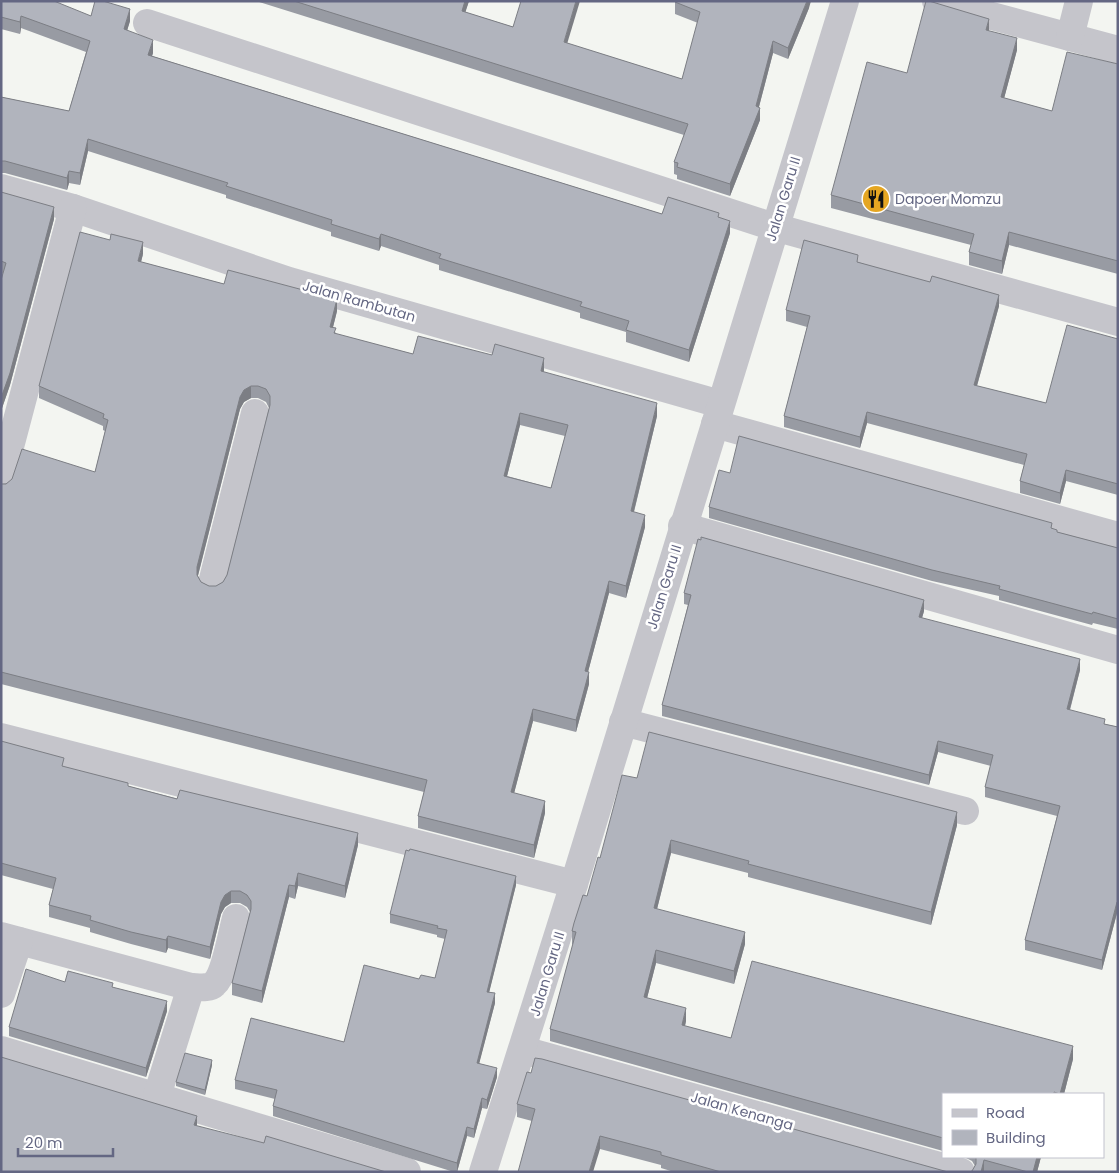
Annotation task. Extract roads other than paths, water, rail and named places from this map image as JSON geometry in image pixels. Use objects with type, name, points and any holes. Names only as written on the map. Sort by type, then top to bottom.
[{"type":"street","name":"Jalan Garu II","points":[[483,1172],[523,1050],[682,526],[845,1]]},
{"type":"street","points":[[936,1],[1118,50]]},
{"type":"street","points":[[1070,36],[1080,1]]},
{"type":"street","points":[[147,23],[774,227],[1118,322]]},
{"type":"street","name":"Jalan Rambutan","points":[[1,188],[72,208],[288,281],[1118,536]]},
{"type":"street","points":[[1,481],[72,208]]},
{"type":"street","points":[[212,583],[255,413]]},
{"type":"street","points":[[682,526],[1118,650]]},
{"type":"street","points":[[623,722],[965,811]]},
{"type":"street","points":[[1,737],[574,884]]},
{"type":"street","points":[[1,994],[10,938],[192,986],[205,987],[214,984],[221,974],[236,918]]},
{"type":"street","points":[[158,1096],[192,986]]},
{"type":"street","points":[[1,1050],[158,1096],[222,1118],[408,1172]]},
{"type":"street","name":"Jalan Kenanga","points":[[523,1050],[961,1172]]},
{"type":"place","name":"Dapoer Momzu","points":[[876,199]]}]
